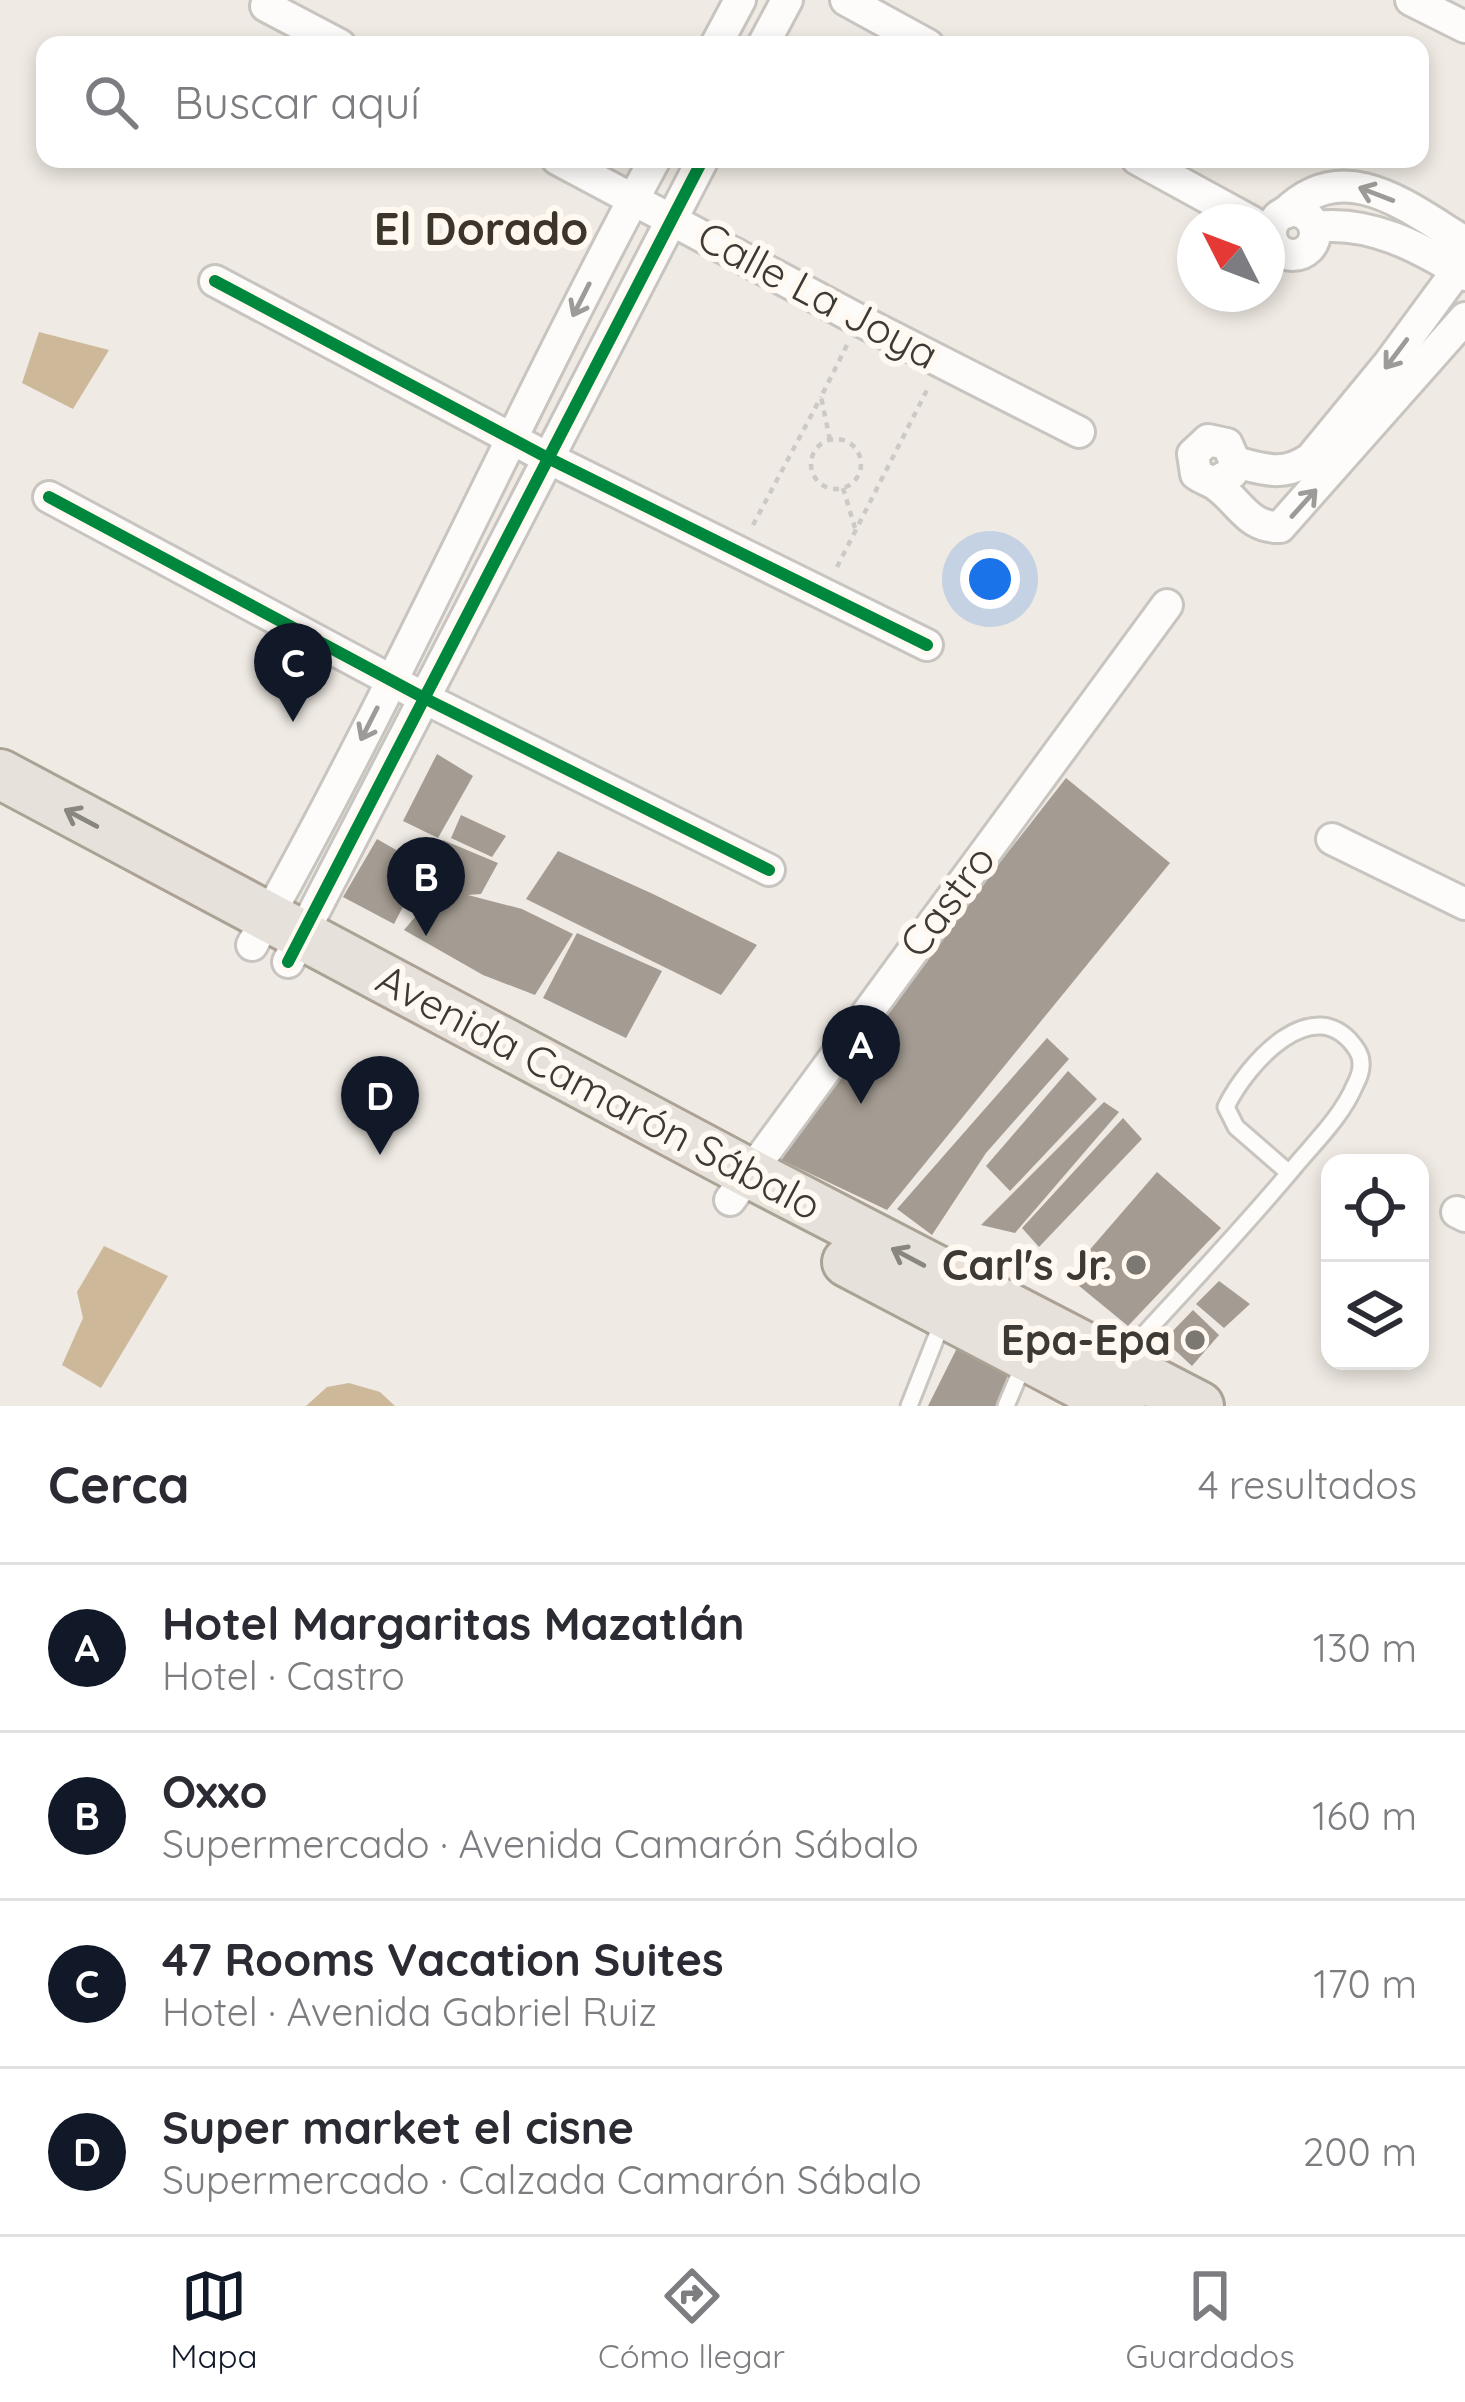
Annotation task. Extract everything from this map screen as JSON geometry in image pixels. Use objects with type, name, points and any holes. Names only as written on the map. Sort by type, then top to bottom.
[{"type":"main road","name":"Avenida Camarón Sábalo","points":[[8,797],[1118,1386],[1199,1406]]},
{"type":"main road","points":[[738,1186],[945,1315],[1026,1358],[1118,1386]]},
{"type":"street","points":[[721,36],[740,0]]},
{"type":"street","points":[[768,36],[787,0]]},
{"type":"street","points":[[846,0],[912,36]]},
{"type":"street","points":[[1412,0],[1465,27]]},
{"type":"street","points":[[266,6],[323,36]]},
{"type":"street","name":"Calle La Joya","points":[[574,168],[1079,432]]},
{"type":"street","points":[[278,940],[392,680],[650,168]]},
{"type":"street","points":[[278,940],[425,700],[698,168]]},
{"type":"street","points":[[1155,168],[1228,204]]},
{"type":"street","points":[[1285,212],[1318,187],[1346,183],[1386,196],[1463,262]]},
{"type":"street","points":[[1285,254],[1308,250],[1315,227],[1337,224],[1374,230],[1463,262]]},
{"type":"street","points":[[1463,262],[1390,362],[1310,458],[1294,470],[1224,472],[1250,520],[1280,527],[1465,318]]},
{"type":"street","points":[[215,281],[546,457],[927,645]]},
{"type":"street","points":[[49,497],[425,700],[769,870]]},
{"type":"street","name":"Castro","points":[[738,1186],[1167,605]]},
{"type":"street","points":[[1332,839],[1465,904]]},
{"type":"lane","points":[[1118,1386],[1342,1108],[1362,1064],[1360,1054],[1343,1036],[1323,1027],[1296,1029],[1284,1036],[1240,1084],[1226,1107],[1236,1127],[1289,1173]]},
{"type":"lane","points":[[909,1406],[945,1315]]},
{"type":"lane","points":[[1006,1406],[1026,1358]]},
{"type":"path","points":[[739,551],[859,320]]},
{"type":"path","points":[[824,593],[942,362]]},
{"type":"path","points":[[821,398],[830,440]]},
{"type":"path","points":[[830,440],[853,445],[861,460],[859,476],[843,488],[824,486],[813,474],[812,457],[830,440]]},
{"type":"path","points":[[843,488],[856,532]]},
{"type":"shaded area","points":[[39,332],[109,350],[73,409],[22,383]]},
{"type":"shaded area","points":[[104,1246],[168,1276],[101,1388],[62,1365],[83,1318],[77,1292]]},
{"type":"shaded area","points":[[349,1383],[380,1392],[395,1406],[306,1406],[327,1387]]},
{"type":"building","points":[[437,754],[473,776],[438,838],[403,821]]},
{"type":"building","points":[[1066,778],[1170,863],[887,1210],[771,1155]]},
{"type":"building","points":[[461,815],[506,836],[492,857],[451,838]]},
{"type":"building","points":[[377,839],[424,866],[394,924],[343,897]]},
{"type":"building","points":[[443,840],[498,863],[481,894],[468,895],[522,909],[573,934],[535,995],[483,975],[404,930],[433,896],[414,896]]},
{"type":"building","points":[[558,851],[757,945],[721,995],[526,899]]},
{"type":"building","points":[[577,933],[662,971],[626,1038],[543,998]]},
{"type":"building","points":[[1047,1038],[1069,1059],[986,1153],[932,1235],[897,1209]]},
{"type":"building","points":[[1068,1071],[1097,1099],[1010,1191],[986,1166]]},
{"type":"building","points":[[1104,1102],[1119,1112],[1015,1233],[981,1225]]},
{"type":"building","points":[[1123,1118],[1142,1139],[1039,1247],[1022,1228]]},
{"type":"building","points":[[1157,1172],[1221,1228],[1128,1326],[1067,1276]]},
{"type":"building","points":[[1219,1281],[1250,1304],[1224,1328],[1196,1304]]},
{"type":"building","points":[[1193,1310],[1219,1335],[1192,1366],[1164,1340]]},
{"type":"building","points":[[961,1340],[1016,1363],[998,1406],[928,1406]]},
{"type":"cycle path","points":[[288,962],[698,168]]},
{"type":"cycle path","points":[[215,281],[546,457],[927,645]]},
{"type":"cycle path","points":[[49,497],[426,699],[769,870]]},
{"type":"place","name":"47 Rooms Vacation Suites","points":[[293,722]]},
{"type":"place","name":"Oxxo","points":[[426,936]]},
{"type":"place","name":"Hotel Margaritas Mazatlán","points":[[861,1104]]},
{"type":"place","name":"Super market el cisne","points":[[380,1155]]},
{"type":"place","name":"Carl's Jr.","points":[[1136,1265]]},
{"type":"place","name":"Epa-Epa","points":[[1195,1340]]},
{"type":"district","name":"El Dorado","points":[[481,229]]}]
